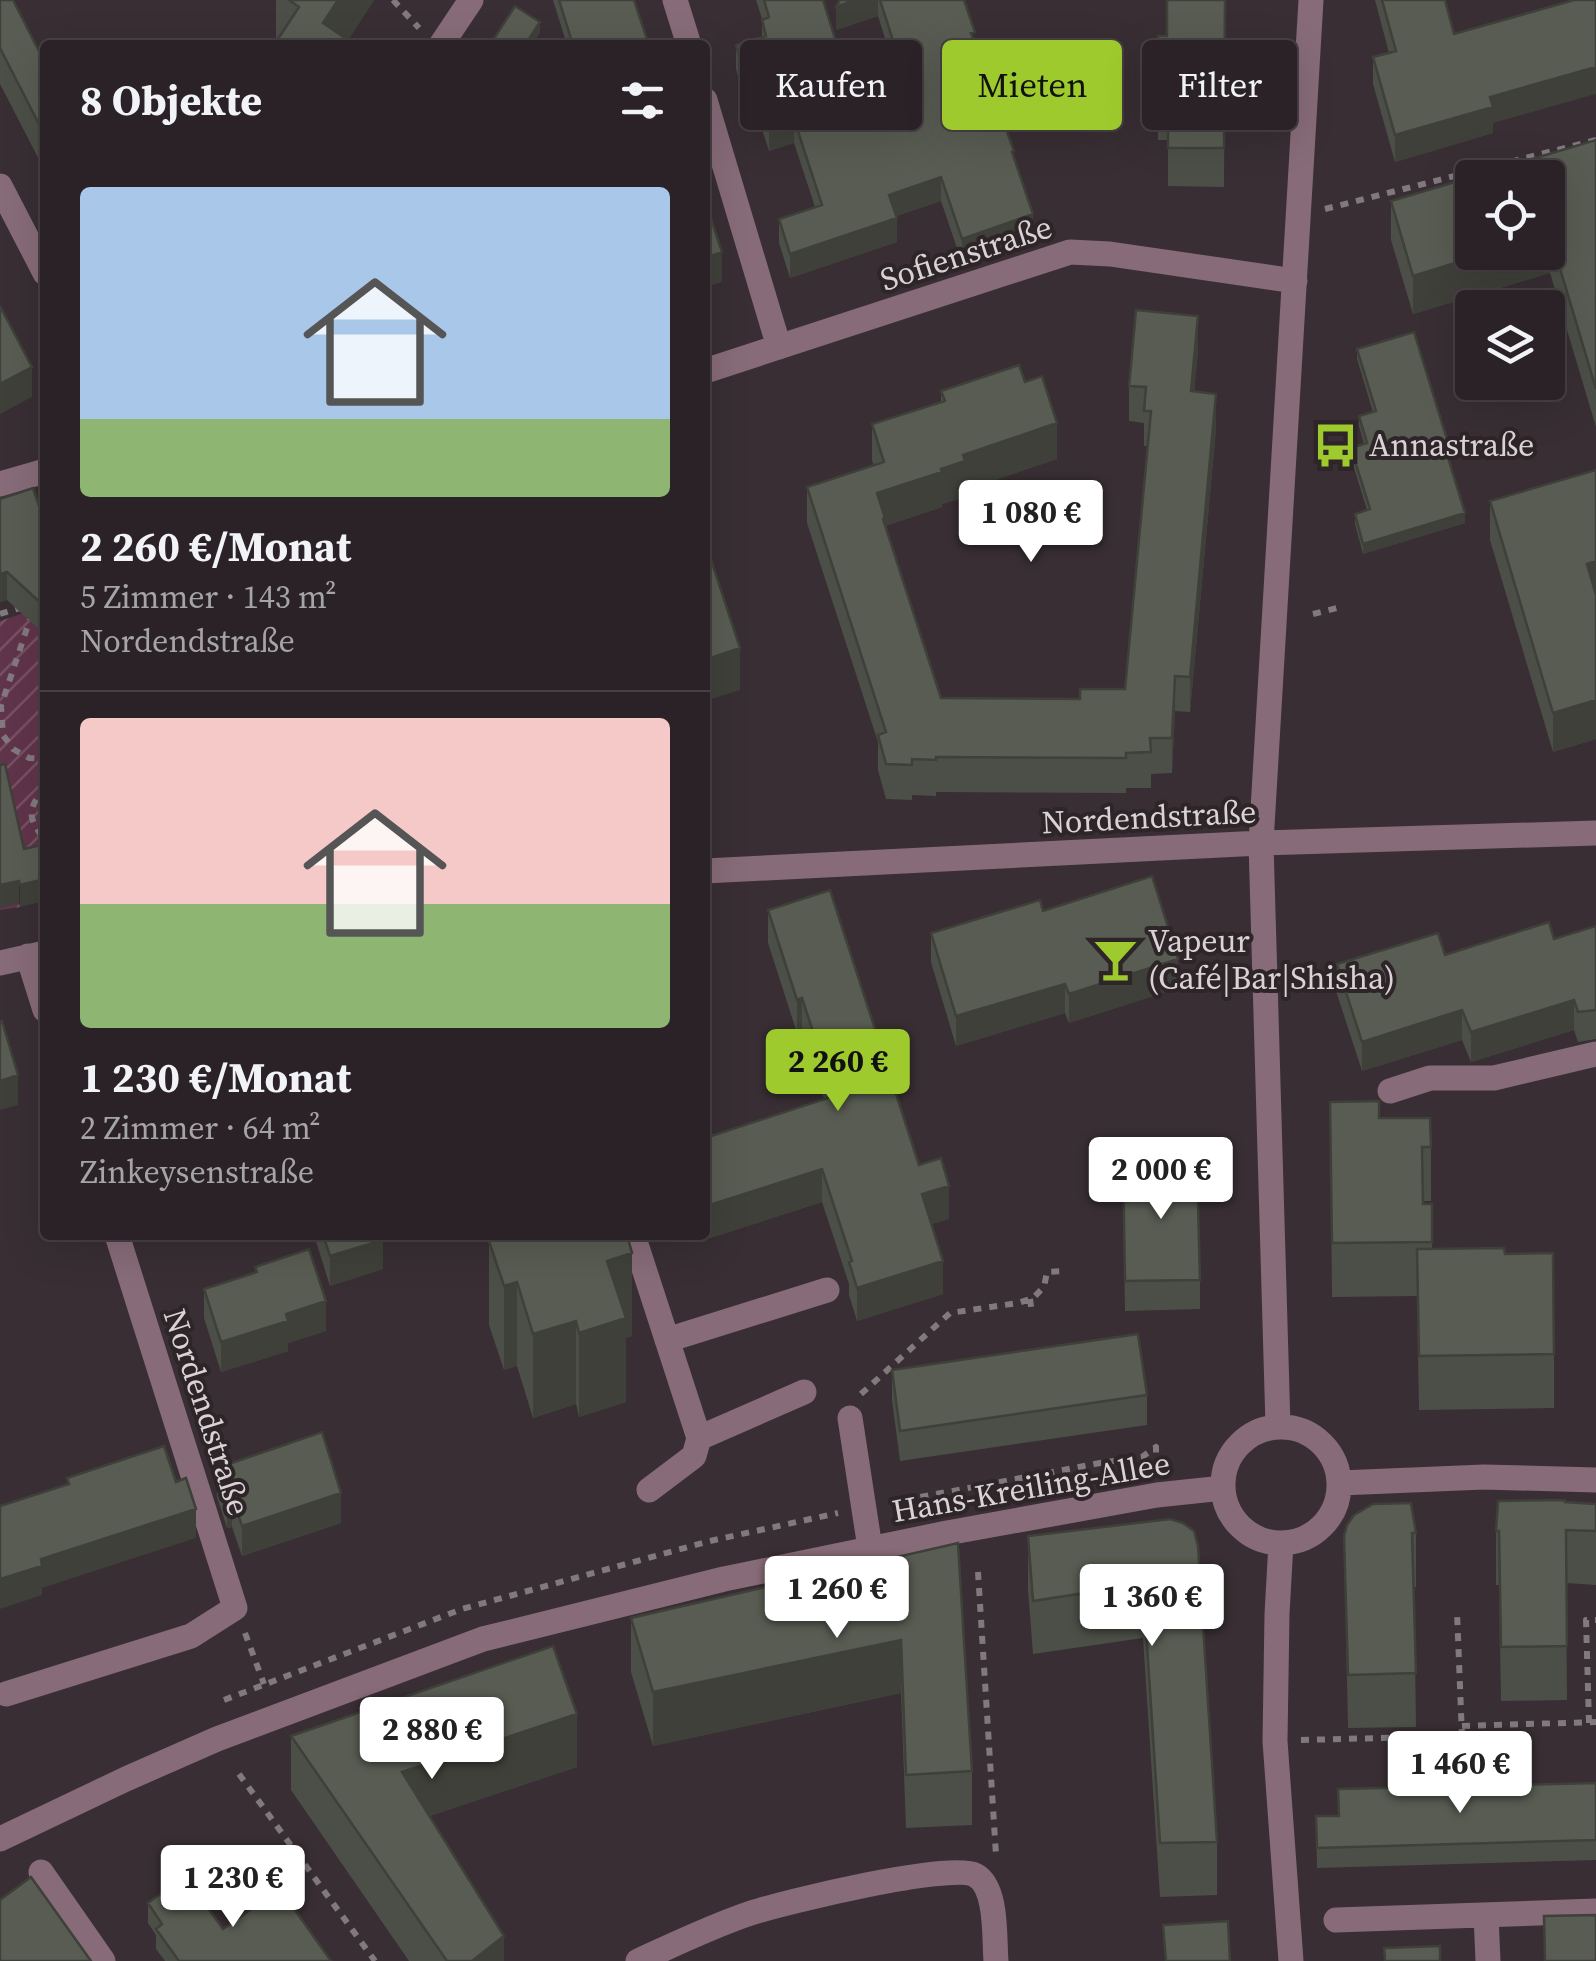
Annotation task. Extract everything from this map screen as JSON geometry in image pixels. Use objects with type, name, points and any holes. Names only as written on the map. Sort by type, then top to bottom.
[{"type":"street","points":[[433,39],[471,0]]},
{"type":"street","points":[[675,0],[687,40]]},
{"type":"street","points":[[1278,1426],[1260,843],[1312,0]]},
{"type":"street","points":[[710,117],[779,347]]},
{"type":"street","points":[[0,186],[40,263]]},
{"type":"street","name":"Sofienstraße","points":[[710,369],[1070,252],[1110,254],[1295,281]]},
{"type":"street","points":[[0,484],[40,472]]},
{"type":"street","name":"Nordendstraße","points":[[710,871],[1260,843],[1596,833]]},
{"type":"street","points":[[0,962],[36,955]]},
{"type":"street","points":[[1390,1091],[1430,1078],[1494,1078],[1596,1054]]},
{"type":"street","name":"Nordendstraße","points":[[6,1694],[191,1636],[235,1608],[119,1240]]},
{"type":"street","points":[[635,1240],[699,1438],[694,1456],[649,1490]]},
{"type":"street","points":[[667,1340],[827,1290]]},
{"type":"street","points":[[699,1438],[804,1392]]},
{"type":"street","points":[[850,1418],[870,1548]]},
{"type":"street","points":[[1278,1426],[1301,1429],[1321,1442],[1335,1461],[1340,1484],[1329,1519],[1316,1532],[1281,1543],[1259,1539],[1242,1527],[1228,1510],[1223,1488],[1224,1470],[1232,1453],[1260,1430],[1278,1426]]},
{"type":"street","points":[[1340,1484],[1484,1477],[1596,1480]]},
{"type":"street","name":"Hans-Kreiling-Allee","points":[[0,1839],[216,1739],[483,1640],[724,1579],[870,1548],[1157,1495],[1223,1488]]},
{"type":"street","points":[[1281,1543],[1275,1741],[1291,1961]]},
{"type":"street","points":[[638,1961],[750,1914],[827,1894],[959,1871],[976,1875],[986,1884],[991,1897],[996,1961]]},
{"type":"street","points":[[41,1872],[104,1961]]},
{"type":"street","points":[[1336,1920],[1596,1911]]},
{"type":"street","points":[[1486,1915],[1488,1961]]},
{"type":"path","points":[[393,0],[433,39]]},
{"type":"path","points":[[1300,216],[1596,140]]},
{"type":"path","points":[[0,614],[35,604],[1,706],[3,735],[13,749],[29,758],[40,759]]},
{"type":"path","points":[[1313,614],[1336,608]]},
{"type":"path","points":[[40,793],[31,806],[31,820],[40,834]]},
{"type":"path","points":[[850,1418],[862,1393],[950,1313],[1030,1300],[1044,1286],[1047,1272],[1066,1271]]},
{"type":"path","points":[[1030,1300],[1032,1314]]},
{"type":"path","points":[[978,1572],[996,1856],[986,1884]]},
{"type":"path","points":[[1275,1741],[1462,1736],[1457,1612]]},
{"type":"path","points":[[1462,1726],[1592,1722],[1586,1620],[1596,1620]]},
{"type":"path","points":[[258,1670],[264,1684]]},
{"type":"path","points":[[239,1774],[375,1961]]},
{"type":"shaded area","points":[[30,611],[40,630],[40,868],[12,874],[20,907],[0,910],[0,621]]},
{"type":"building","points":[[0,0],[13,0],[40,53],[40,126],[0,48]]},
{"type":"building","points":[[289,0],[338,0],[323,23],[345,38],[277,40],[299,7]]},
{"type":"building","points":[[559,0],[634,0],[647,40],[571,40]]},
{"type":"building","points":[[764,0],[823,0],[836,40],[753,40],[766,36],[762,20],[769,17]]},
{"type":"building","points":[[880,0],[964,0],[975,32],[971,33],[973,40],[942,40],[942,130],[1006,130],[1033,214],[962,239],[941,177],[889,195],[897,218],[790,254],[779,219],[822,205],[798,130],[922,130],[922,40],[893,40]]},
{"type":"building","points":[[1167,0],[1225,0],[1225,40],[1158,40],[1158,36],[1167,36]]},
{"type":"building","points":[[1382,0],[1445,0],[1454,34],[1574,0],[1596,0],[1596,67],[1490,97],[1493,107],[1395,135],[1373,57],[1396,51]]},
{"type":"building","points":[[515,6],[540,22],[528,40],[493,40]]},
{"type":"building","points":[[1168,130],[1224,130],[1224,148],[1168,148]]},
{"type":"building","points":[[1596,140],[1596,389],[1560,270],[1565,270],[1565,160],[1529,160]]},
{"type":"building","points":[[1455,182],[1455,263],[1413,276],[1391,201]]},
{"type":"building","points":[[710,215],[722,252],[710,256]]},
{"type":"building","points":[[0,306],[32,367],[0,384]]},
{"type":"building","points":[[1136,310],[1198,316],[1191,391],[1216,394],[1190,677],[1175,676],[1172,738],[1150,738],[1151,752],[1126,753],[1126,758],[936,757],[912,759],[912,765],[886,764],[878,735],[886,732],[807,487],[884,462],[872,424],[945,401],[941,391],[1019,365],[1025,382],[1042,376],[1057,423],[963,455],[965,461],[941,469],[942,472],[877,493],[883,519],[941,698],[1080,699],[1080,689],[1125,689],[1151,411],[1144,411],[1146,387],[1129,386]]},
{"type":"building","points":[[1414,332],[1465,513],[1363,544],[1355,514],[1370,509],[1351,448],[1367,443],[1359,416],[1376,411],[1357,349]]},
{"type":"building","points":[[1596,470],[1596,561],[1587,564],[1596,595],[1596,700],[1553,713],[1490,501]]},
{"type":"building","points":[[33,488],[40,509],[40,602],[7,572],[0,574],[0,499]]},
{"type":"building","points":[[710,556],[740,648],[710,658]]},
{"type":"building","points":[[5,764],[24,849],[40,845],[40,880],[0,885],[0,765]]},
{"type":"building","points":[[1152,876],[1178,959],[1069,994],[1065,984],[956,1016],[931,933],[1040,900],[1043,911]]},
{"type":"building","points":[[830,890],[919,1165],[941,1158],[949,1186],[922,1194],[943,1261],[857,1288],[822,1169],[710,1205],[710,1136],[834,1096],[768,910]]},
{"type":"building","points":[[1549,922],[1554,939],[1596,926],[1596,1010],[1578,1012],[1574,1000],[1471,1032],[1462,1010],[1362,1042],[1337,964],[1438,933],[1445,955]]},
{"type":"building","points":[[0,1022],[18,1075],[0,1081]]},
{"type":"building","points":[[1379,1101],[1379,1118],[1430,1118],[1431,1147],[1422,1147],[1423,1204],[1432,1204],[1432,1242],[1332,1243],[1330,1102]]},
{"type":"building","points":[[1197,1162],[1200,1280],[1125,1281],[1123,1164]]},
{"type":"building","points":[[325,1240],[383,1240],[330,1256]]},
{"type":"building","points":[[628,1240],[632,1253],[607,1261],[626,1318],[579,1333],[576,1321],[533,1334],[517,1282],[504,1286],[489,1241]]},
{"type":"building","points":[[1504,1248],[1505,1254],[1553,1253],[1554,1354],[1419,1356],[1417,1249]]},
{"type":"building","points":[[309,1249],[326,1301],[286,1314],[288,1321],[221,1342],[204,1289]]},
{"type":"building","points":[[1138,1334],[1147,1395],[900,1431],[892,1370]]},
{"type":"building","points":[[322,1432],[341,1493],[242,1526],[232,1497],[227,1499],[217,1468]]},
{"type":"building","points":[[164,1446],[176,1482],[186,1478],[196,1509],[41,1559],[42,1566],[0,1579],[0,1506],[69,1484],[67,1478]]},
{"type":"building","points":[[1565,1500],[1596,1504],[1596,1531],[1566,1530],[1567,1646],[1501,1647],[1498,1501]]},
{"type":"building","points":[[1411,1503],[1416,1533],[1412,1533],[1416,1673],[1348,1675],[1344,1536],[1347,1525],[1354,1515],[1373,1504]]},
{"type":"building","points":[[1170,1519],[1194,1531],[1198,1546],[1217,1842],[1160,1843],[1143,1584],[1033,1601],[1028,1536]]},
{"type":"building","points":[[958,1543],[972,1771],[906,1775],[901,1640],[653,1692],[631,1618]]},
{"type":"building","points":[[553,1646],[577,1714],[402,1772],[504,1936],[472,1961],[447,1961],[291,1736]]},
{"type":"building","points":[[1596,1783],[1596,1840],[1317,1848],[1316,1816],[1339,1816],[1338,1789]]},
{"type":"building","points":[[185,1876],[223,1929],[280,1889],[331,1961],[179,1961],[156,1929],[162,1924],[148,1903]]},
{"type":"building","points":[[31,1877],[91,1961],[0,1961],[0,1900]]},
{"type":"building","points":[[1596,1915],[1596,1961],[1545,1961],[1544,1916]]},
{"type":"building","points":[[1228,1921],[1230,1961],[1166,1961],[1163,1925]]},
{"type":"building","points":[[1440,1946],[1440,1961],[1385,1961],[1384,1948]]},
{"type":"place","name":"Annastraße","points":[[1336,445]]},
{"type":"place","name":"Vapeur (Café|Bar|Shisha)","points":[[1115,959]]}]
